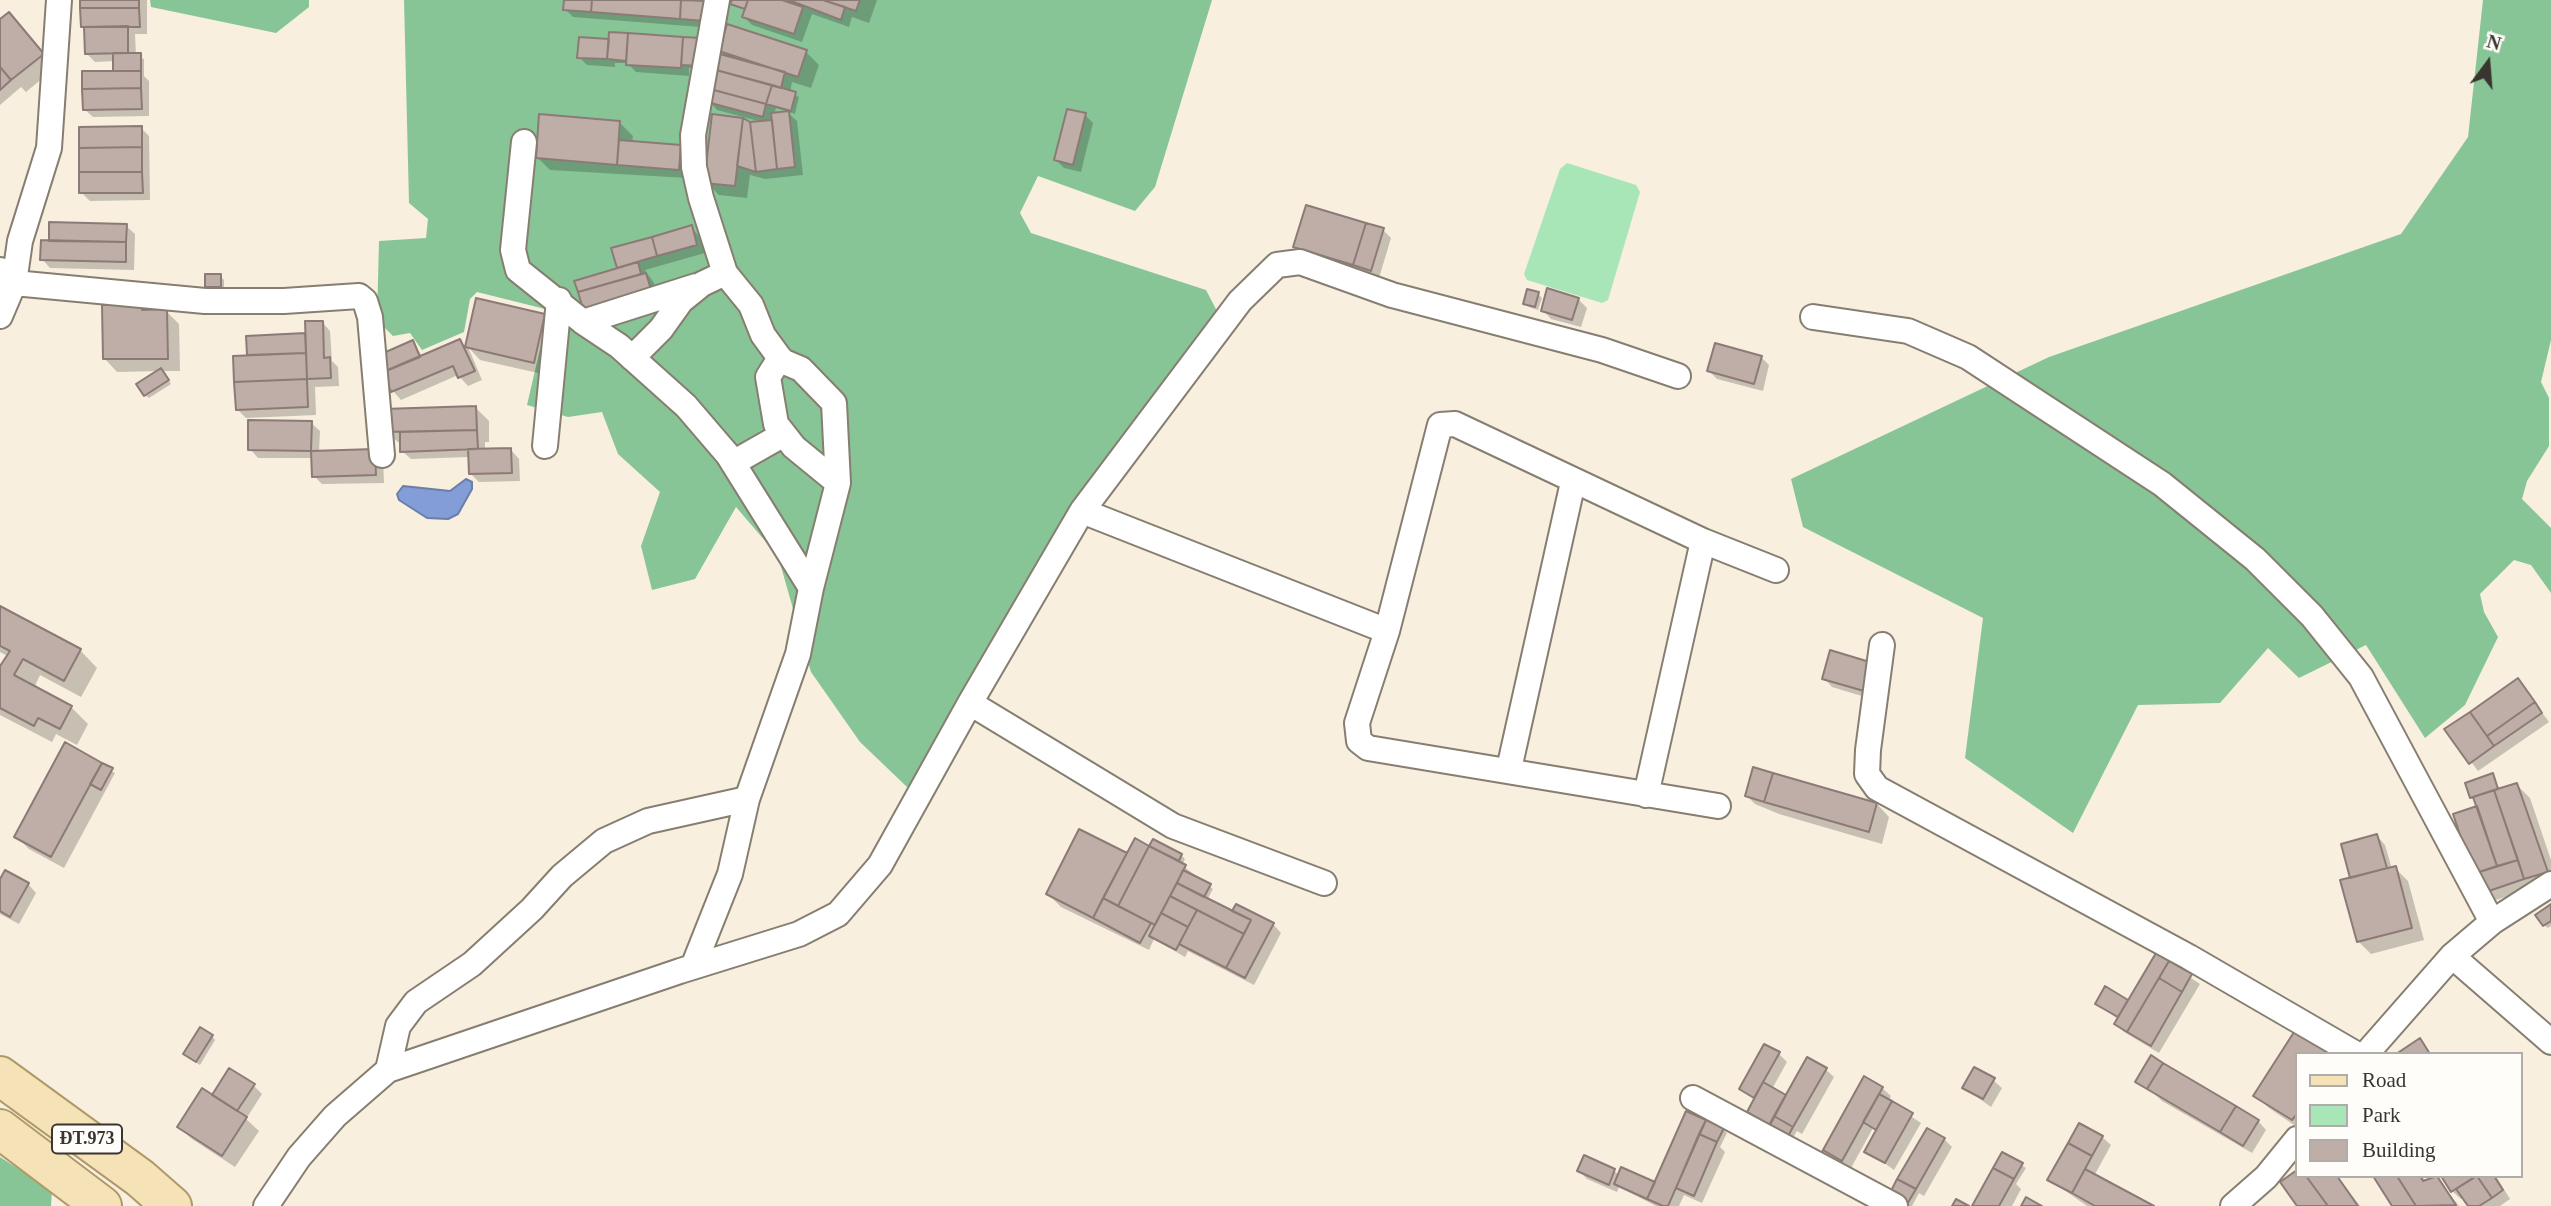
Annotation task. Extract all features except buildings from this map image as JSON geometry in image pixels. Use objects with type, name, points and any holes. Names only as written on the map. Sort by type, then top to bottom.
[{"type":"main road","name":"ĐT.973","points":[[0,1076],[140,1178],[172,1206]]},
{"type":"main road","name":"ĐT.973","points":[[0,1129],[102,1206]]},
{"type":"street","points":[[0,316],[7,277],[49,148],[59,0]]},
{"type":"street","points":[[693,967],[730,874],[747,799],[798,654],[811,588],[838,484],[834,403],[801,369],[780,358],[763,335],[751,306],[725,273],[701,198],[694,167],[693,135],[717,0]]},
{"type":"street","points":[[524,142],[513,250],[518,270],[632,358],[686,406],[733,463],[811,588]]},
{"type":"street","points":[[266,1206],[299,1157],[335,1116],[388,1070],[799,934],[838,914],[880,865],[970,703],[1082,512],[1240,301],[1277,265],[1300,262],[1392,295],[1602,350],[1678,376]]},
{"type":"street","points":[[583,322],[702,284],[725,273]]},
{"type":"street","points":[[7,277],[205,301],[284,301],[359,296],[365,301],[370,317],[382,455]]},
{"type":"street","points":[[632,358],[661,330],[681,301],[702,284]]},
{"type":"street","points":[[545,446],[559,300]]},
{"type":"street","points":[[1813,317],[1908,331],[1968,356],[2162,484],[2255,559],[2312,617],[2361,677],[2491,922]]},
{"type":"street","points":[[780,358],[768,377],[776,424],[794,447],[838,484]]},
{"type":"street","points":[[1718,806],[1509,769],[1368,748],[1359,741],[1357,723],[1387,631],[1440,425],[1455,424],[1573,482],[1703,541],[1776,570]]},
{"type":"street","points":[[733,463],[784,434]]},
{"type":"street","points":[[1509,769],[1573,482]]},
{"type":"street","points":[[1082,512],[1387,631]]},
{"type":"street","points":[[1646,795],[1703,541]]},
{"type":"street","points":[[1882,645],[1867,774],[1877,788],[2189,957],[2353,1052]]},
{"type":"street","points":[[970,703],[1173,826],[1324,883]]},
{"type":"street","points":[[388,1070],[398,1026],[416,1002],[472,964],[532,909],[562,876],[604,841],[648,821],[747,799]]},
{"type":"street","points":[[2368,1052],[2452,956],[2491,922],[2551,884]]},
{"type":"street","points":[[2452,956],[2551,1042]]},
{"type":"street","points":[[1693,1098],[1895,1206]]},
{"type":"street","points":[[2233,1206],[2266,1177],[2296,1140]]},
{"type":"green space","points":[[150,0],[309,0],[309,7],[276,33],[151,7]]},
{"type":"green space","points":[[404,0],[1212,0],[1155,187],[1135,211],[1038,176],[1020,213],[1031,233],[1206,290],[1218,313],[920,777],[907,787],[860,742],[811,672],[778,556],[736,507],[695,579],[652,590],[641,546],[660,492],[618,454],[602,412],[568,417],[527,405],[549,310],[477,292],[470,299],[464,332],[422,350],[410,333],[393,336],[377,320],[379,241],[426,238],[428,219],[409,203]]},
{"type":"green space","points":[[2483,0],[2551,0],[2551,340],[2541,382],[2549,398],[2549,446],[2527,481],[2522,499],[2551,528],[2551,593],[2531,565],[2514,560],[2480,594],[2484,612],[2498,637],[2465,705],[2425,738],[2366,645],[2299,678],[2268,648],[2220,703],[2138,705],[2073,833],[1965,758],[1983,618],[1803,527],[1791,479],[2049,357],[2401,234],[2468,137]]},
{"type":"green space","points":[[1567,163],[1636,185],[1640,192],[1608,300],[1602,303],[1527,280],[1524,274],[1560,169]]},
{"type":"green space","points":[[0,1157],[52,1190],[51,1206],[0,1206]]},
{"type":"water","points":[[466,479],[472,482],[472,489],[458,514],[448,519],[427,518],[399,500],[397,494],[403,486],[450,491]]}]
